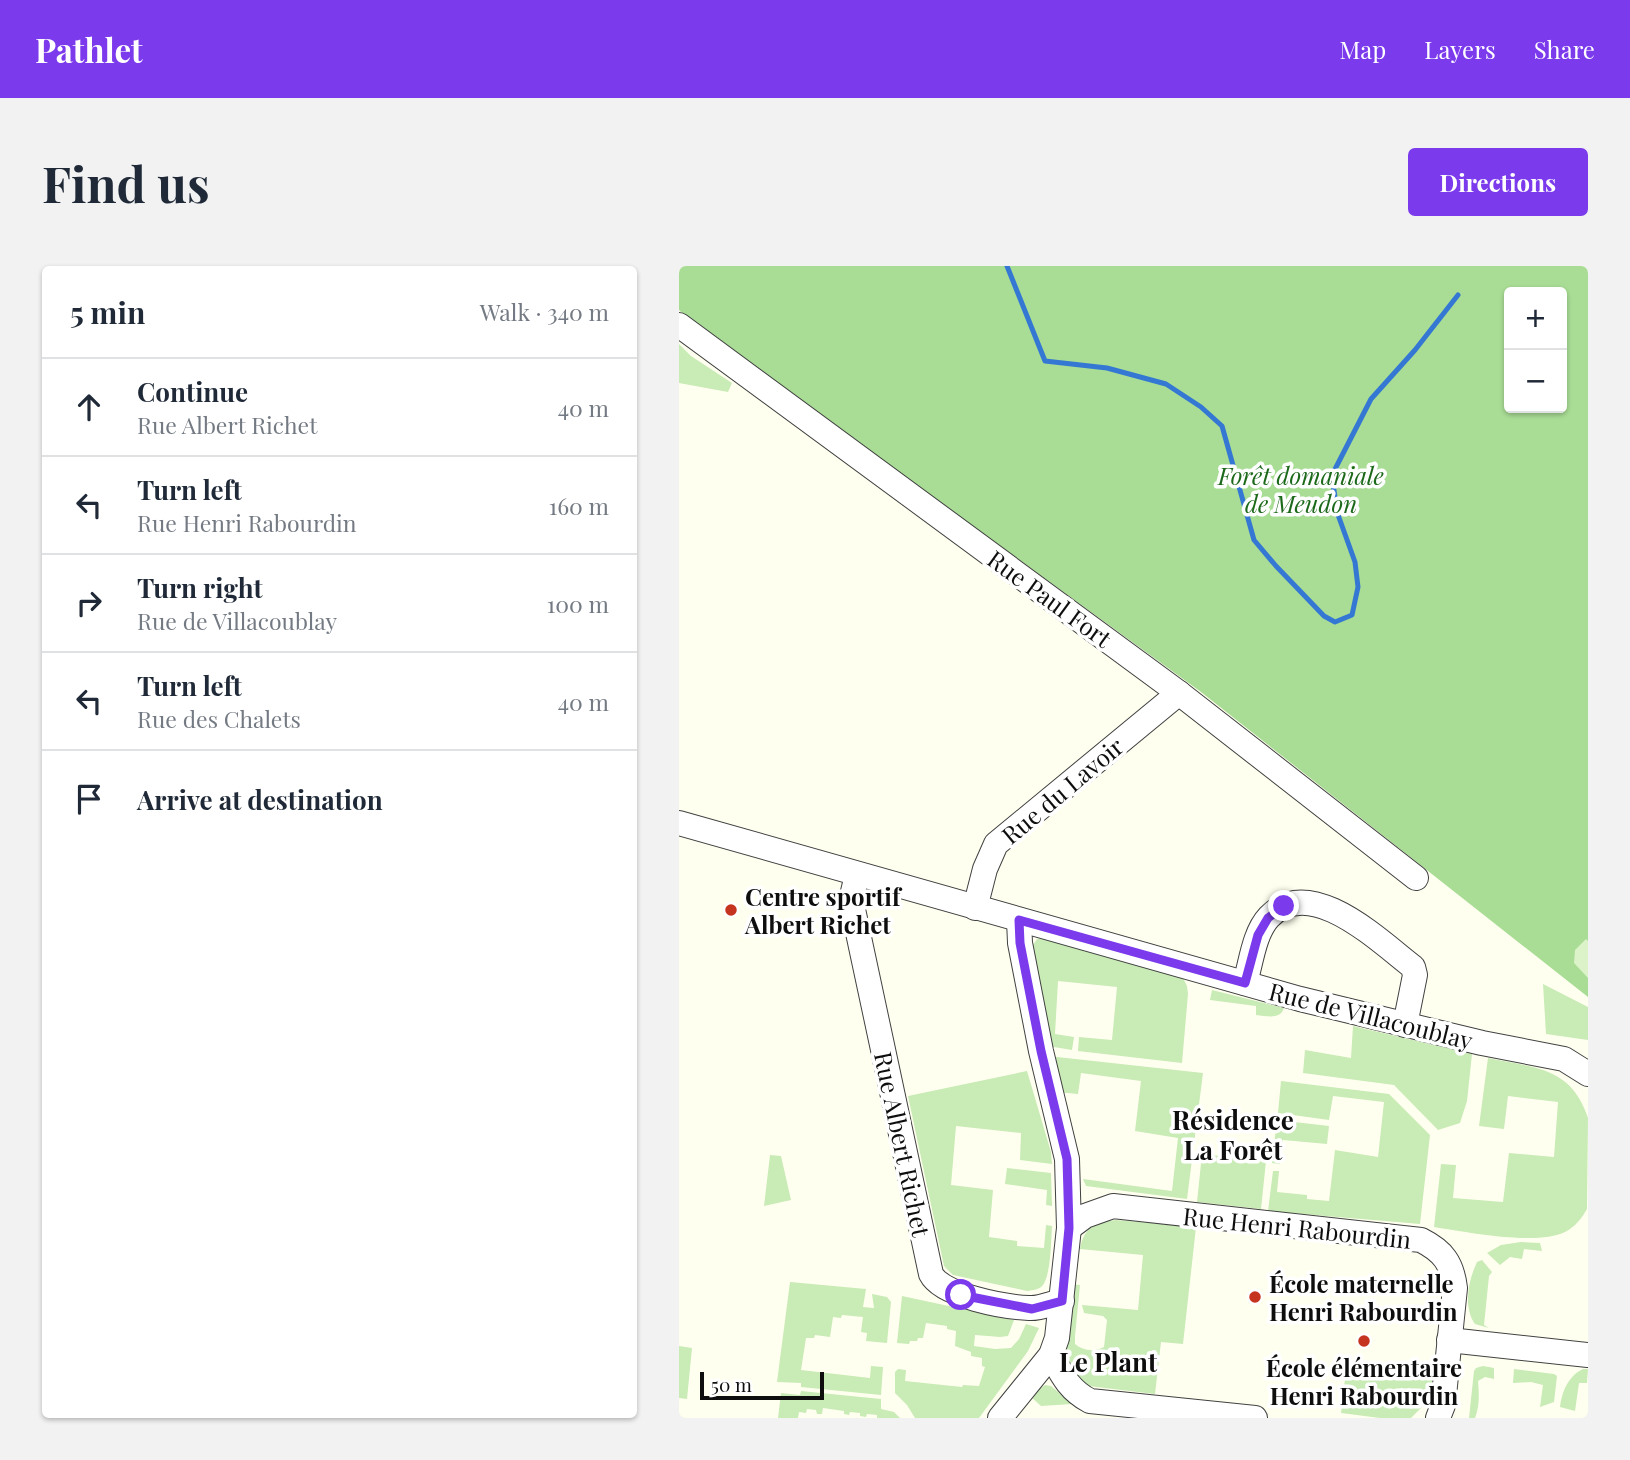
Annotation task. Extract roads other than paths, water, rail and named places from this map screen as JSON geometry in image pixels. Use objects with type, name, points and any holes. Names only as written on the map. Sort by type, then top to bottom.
[{"type":"street","name":"Rue Paul Fort","points":[[679,325],[1179,693],[1416,878]]},
{"type":"street","name":"Rue du Lavoir","points":[[975,908],[985,869],[996,844],[1179,693]]},
{"type":"street","name":"Rue de Villacoublay","points":[[679,822],[857,875],[1245,983],[1405,1025],[1550,1056],[1583,1070]]},
{"type":"street","name":"Rue Albert Richet","points":[[857,875],[851,900],[931,1274],[935,1282],[961,1295],[1032,1309],[1062,1301]]},
{"type":"street","points":[[1245,983],[1258,935],[1268,918],[1284,906],[1301,902],[1318,905],[1349,918],[1413,967],[1415,975],[1405,1025]]},
{"type":"street","points":[[1000,1418],[1051,1355],[1057,1338],[1069,1228],[1067,1159],[1041,1051],[1020,943],[1019,920]]},
{"type":"street","name":"Rue Henri Rabourdin","points":[[1069,1228],[1085,1216],[1113,1206],[1421,1240],[1432,1246],[1453,1269],[1455,1288],[1443,1405],[1438,1418]]},
{"type":"street","points":[[1449,1340],[1588,1355]]},
{"type":"street","points":[[1051,1355],[1065,1382],[1090,1401],[1255,1418]]},
{"type":"waterway","points":[[1007,266],[1045,361],[1107,368],[1166,384],[1201,407],[1222,426],[1254,540],[1324,616],[1335,622],[1352,615],[1358,587],[1355,562],[1337,512],[1332,475],[1371,399],[1415,350],[1458,295]]},
{"type":"place","name":"Centre sportif Albert Richet","points":[[731,910]]},
{"type":"place","name":"École maternelle Henri Rabourdin","points":[[1255,1297]]},
{"type":"place","name":"École élémentaire Henri Rabourdin","points":[[1364,1341]]},
{"type":"district","name":"Résidence La Forêt","points":[[1233,1134]]},
{"type":"district","name":"Le Plant","points":[[1108,1361]]},
{"type":"park label","name":"Forêt domaniale de Meudon","points":[[1301,489]]}]
